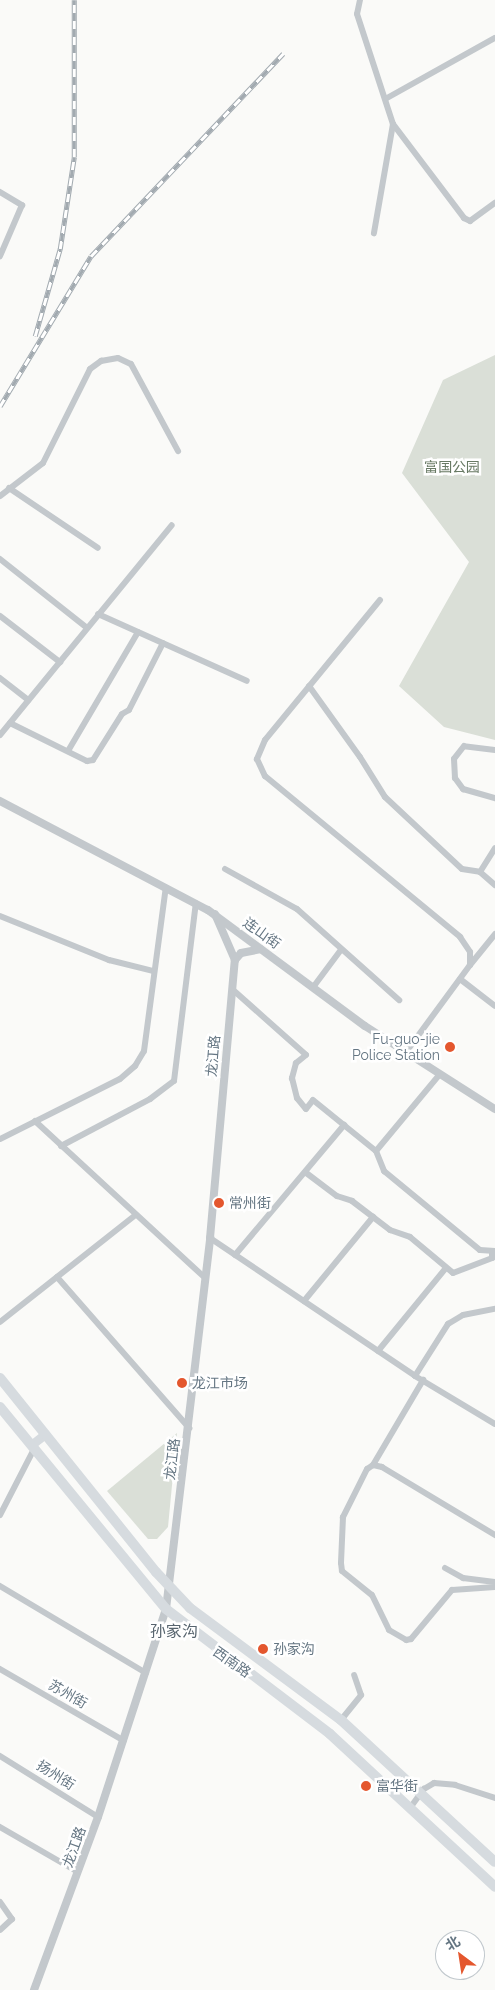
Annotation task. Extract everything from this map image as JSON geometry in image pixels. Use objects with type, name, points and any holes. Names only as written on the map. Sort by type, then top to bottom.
[{"type":"main road","name":"西南路","points":[[0,1378],[169,1587],[196,1613],[341,1720],[495,1862]]},
{"type":"main road","name":"西南路","points":[[0,1407],[166,1609],[330,1734],[494,1883]]},
{"type":"main road","points":[[33,1447],[46,1434]]},
{"type":"street","points":[[360,0],[357,14],[387,98],[393,124],[374,233]]},
{"type":"street","points":[[387,98],[495,38]]},
{"type":"street","points":[[393,124],[464,218],[470,220],[495,203]]},
{"type":"street","points":[[0,192],[22,205],[0,256]]},
{"type":"street","points":[[0,496],[44,463],[90,369],[101,361],[118,358],[131,364],[178,451]]},
{"type":"street","points":[[9,488],[98,548]]},
{"type":"street","points":[[0,735],[172,525]]},
{"type":"street","points":[[0,559],[87,628]]},
{"type":"street","points":[[380,600],[265,740],[257,758],[265,776],[460,937],[470,952],[470,965]]},
{"type":"street","points":[[98,614],[247,681]]},
{"type":"street","points":[[0,616],[60,662]]},
{"type":"street","points":[[68,751],[138,632]]},
{"type":"street","points":[[10,723],[68,751],[94,760],[122,714],[129,710],[163,644]]},
{"type":"street","points":[[0,678],[28,700]]},
{"type":"street","points":[[309,686],[360,756],[384,797],[462,869],[480,872],[495,885]]},
{"type":"street","points":[[495,750],[464,746],[454,759],[456,778],[463,789],[495,798]]},
{"type":"street","name":"连山街","points":[[0,801],[215,914],[406,1052],[495,1109]]},
{"type":"street","points":[[480,872],[495,848]]},
{"type":"street","points":[[225,869],[297,909],[340,951],[398,1000]]},
{"type":"street","points":[[0,1138],[120,1079],[135,1066],[144,1051],[153,971],[166,887]]},
{"type":"street","points":[[61,1146],[150,1099],[174,1081],[196,903]]},
{"type":"street","name":"龙江路","points":[[34,1990],[98,1816],[166,1609],[189,1428],[210,1238],[235,960],[215,914]]},
{"type":"street","points":[[0,916],[109,960],[153,971]]},
{"type":"street","points":[[406,1052],[495,934]]},
{"type":"street","points":[[235,960],[241,953],[261,949]]},
{"type":"street","points":[[314,986],[340,951]]},
{"type":"street","points":[[460,979],[495,1006]]},
{"type":"street","points":[[232,989],[306,1055],[293,1069],[297,1098],[306,1109],[313,1100],[376,1151],[384,1171],[480,1250],[494,1251],[492,1258],[453,1273],[410,1237],[373,1217],[305,1172]]},
{"type":"street","points":[[376,1151],[440,1074]]},
{"type":"street","points":[[35,1121],[134,1216],[205,1278]]},
{"type":"street","points":[[235,1255],[344,1125]]},
{"type":"street","points":[[0,1322],[134,1216]]},
{"type":"street","points":[[304,1301],[373,1217]]},
{"type":"street","points":[[210,1238],[415,1376],[495,1424]]},
{"type":"street","points":[[378,1351],[446,1268]]},
{"type":"street","points":[[57,1277],[189,1428]]},
{"type":"street","points":[[415,1376],[448,1324],[464,1315],[495,1309]]},
{"type":"street","points":[[423,1380],[373,1465],[367,1469],[343,1517],[342,1572],[372,1595],[389,1630],[411,1639],[452,1590],[495,1587]]},
{"type":"street","points":[[0,1516],[33,1447]]},
{"type":"street","points":[[373,1465],[382,1467],[495,1535]]},
{"type":"street","points":[[445,1568],[463,1578],[495,1582]]},
{"type":"street","points":[[0,1586],[146,1673]]},
{"type":"street","name":"苏州街","points":[[0,1669],[124,1740]]},
{"type":"street","points":[[341,1720],[361,1695],[354,1675]]},
{"type":"street","name":"扬州街","points":[[0,1756],[98,1816]]},
{"type":"street","points":[[410,1808],[420,1793],[428,1786],[441,1783],[495,1798]]},
{"type":"street","points":[[0,1827],[78,1872]]},
{"type":"street","points":[[0,1902],[12,1919],[0,1930]]},
{"type":"green space","name":"富国公园","points":[[495,355],[495,740],[444,727],[399,686],[469,562],[402,473],[443,380]]},
{"type":"green space","points":[[177,1433],[168,1527],[157,1539],[148,1539],[107,1491]]},
{"type":"railway","points":[[35,336],[60,249],[74,157],[74,0]]},
{"type":"railway","points":[[0,406],[91,256],[283,54]]},
{"type":"place","name":"Fu-guo-jie Police Station","points":[[450,1047]]},
{"type":"place","name":"常州街","points":[[219,1203]]},
{"type":"place","name":"龙江市场","points":[[182,1383]]},
{"type":"place","name":"孙家沟","points":[[263,1649]]},
{"type":"place","name":"富华街","points":[[366,1786]]},
{"type":"district","name":"孙家沟","points":[[174,1632]]}]
